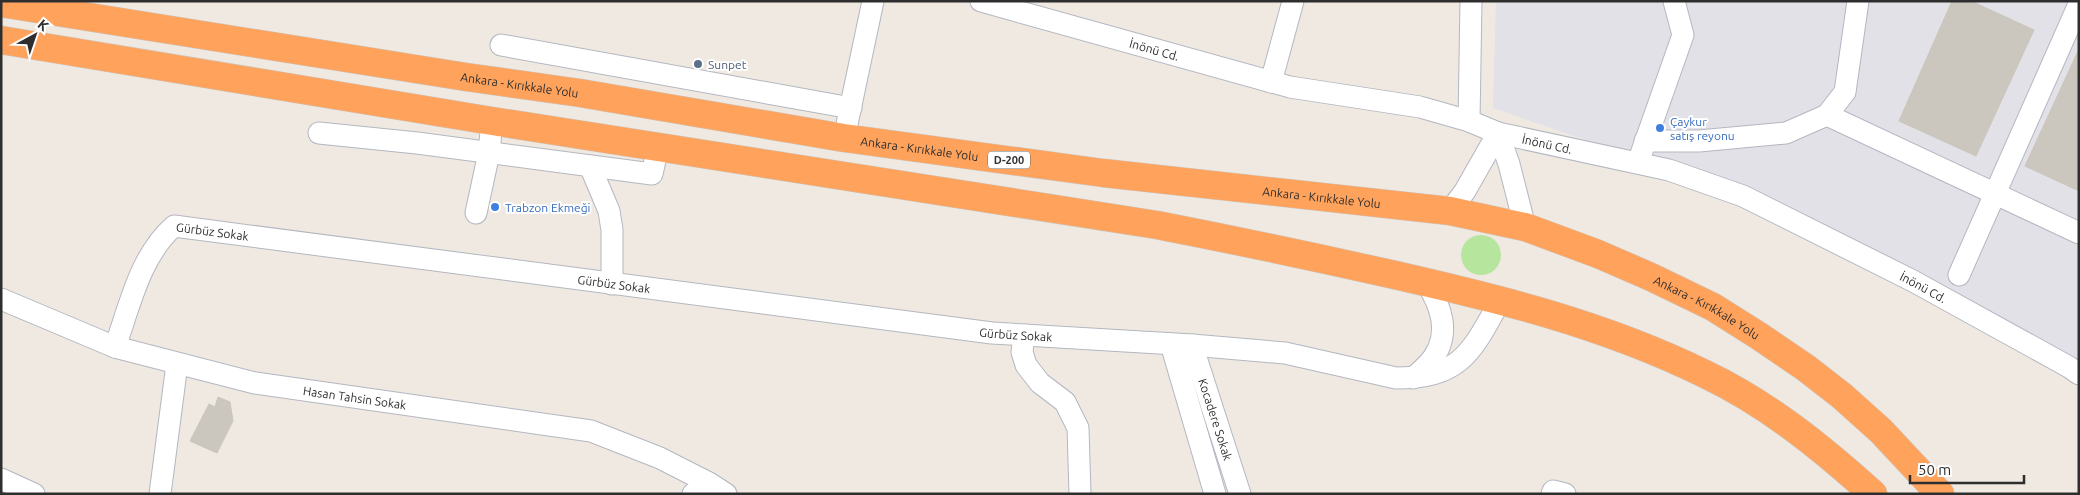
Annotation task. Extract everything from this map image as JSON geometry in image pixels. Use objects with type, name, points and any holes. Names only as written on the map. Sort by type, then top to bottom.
[{"type":"highway","name":"Ankara - Kırıkkale Yolu","points":[[9,3],[466,77],[580,93],[844,138],[1103,173],[1450,211],[1525,227],[1651,276],[1713,307],[1759,336],[1806,368],[1842,396],[1880,431],[1940,494]]},
{"type":"highway","points":[[1,40],[492,121],[1157,225],[1258,245],[1501,299],[1581,323],[1629,340],[1706,374],[1789,424],[1839,463],[1873,494]]},
{"type":"street","points":[[844,138],[873,1]]},
{"type":"street","name":"İnönü Cd.","points":[[981,1],[1008,5],[1290,87],[1420,107],[1469,121],[1498,133],[1669,170],[1743,196],[1914,281],[2079,374]]},
{"type":"street","points":[[1272,82],[1293,1]]},
{"type":"street","points":[[1469,121],[1471,1]]},
{"type":"street","points":[[1637,164],[1683,35],[1674,1]]},
{"type":"street","points":[[1645,141],[1699,141],[1786,133],[1827,115],[1845,92],[1858,1]]},
{"type":"street","points":[[1958,275],[2079,4]]},
{"type":"street","points":[[501,45],[851,108]]},
{"type":"street","points":[[580,93],[587,60]]},
{"type":"street","points":[[1827,115],[2079,233]]},
{"type":"street","points":[[476,213],[489,153],[492,121]]},
{"type":"street","points":[[319,133],[652,174],[658,147]]},
{"type":"street","points":[[1450,211],[1465,191],[1498,133]]},
{"type":"street","points":[[1498,133],[1509,164],[1525,227]]},
{"type":"street","points":[[590,166],[609,210],[612,230],[612,284]]},
{"type":"street","name":"Gürbüz Sokak","points":[[115,347],[148,257],[160,238],[174,226],[992,333],[1192,345],[1285,353],[1396,378],[1414,378],[1437,374],[1466,356],[1475,345],[1501,299]]},
{"type":"street","points":[[1414,378],[1432,359],[1440,345],[1443,332],[1440,308],[1426,282]]},
{"type":"street","name":"Hasan Tahsin Sokak","points":[[1,299],[115,347],[256,383],[591,431],[660,458],[709,490]]},
{"type":"street","points":[[1024,335],[1022,352],[1026,365],[1040,382],[1065,402],[1078,428],[1080,494]]},
{"type":"street","name":"Kocadere Sokak","points":[[1171,344],[1215,494]]},
{"type":"street","name":"Kocadere Sokak","points":[[1192,345],[1240,494]]},
{"type":"street","points":[[160,494],[177,364]]},
{"type":"street","points":[[1,479],[34,494]]},
{"type":"street","points":[[1552,494],[1553,491],[1566,494]]},
{"type":"shaded area","points":[[1496,1],[2079,1],[2079,361],[1732,182],[1611,149],[1493,108]]},
{"type":"green space","points":[[1485,235],[1492,238],[1498,244],[1501,255],[1500,263],[1492,272],[1485,275],[1477,275],[1470,272],[1462,263],[1461,251],[1464,244],[1473,236]]},
{"type":"building","points":[[1952,1],[1971,1],[2034,30],[1976,156],[1899,121]]},
{"type":"building","points":[[2079,49],[2079,191],[2025,166]]},
{"type":"building","points":[[218,397],[230,402],[233,421],[217,453],[190,441],[209,404],[215,407]]},
{"type":"place","name":"Sunpet","points":[[698,64]]},
{"type":"place","name":"Çaykur satış reyonu","points":[[1660,128]]},
{"type":"place","name":"Trabzon Ekmeği","points":[[495,207]]}]
